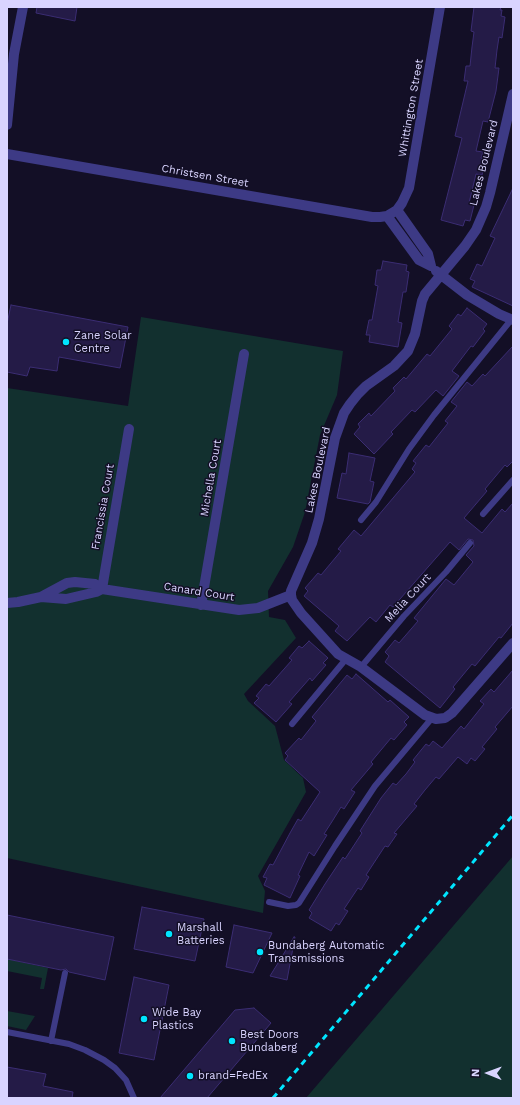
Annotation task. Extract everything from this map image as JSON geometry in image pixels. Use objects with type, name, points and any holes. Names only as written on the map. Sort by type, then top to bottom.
[{"type":"street","points":[[7,125],[14,54],[23,7]]},
{"type":"street","name":"Whittington Street","points":[[397,210],[409,188],[440,7]]},
{"type":"street","name":"Lakes Boulevard","points":[[291,595],[291,591],[312,543],[319,518],[335,438],[344,414],[350,404],[366,386],[394,366],[408,351],[415,334],[422,301],[425,294],[465,246],[476,230],[486,207],[513,94]]},
{"type":"street","name":"Christsen Street","points":[[7,154],[372,217],[387,216]]},
{"type":"street","points":[[431,266],[428,254],[397,210],[387,216],[419,260],[431,266],[483,306],[512,320]]},
{"type":"street","name":"Michella Court","points":[[201,605],[244,354]]},
{"type":"street","name":"Francissia Court","points":[[102,589],[129,429]]},
{"type":"street","name":"Canard Court","points":[[41,597],[67,583],[75,582],[95,584],[102,589],[239,610],[258,608],[291,595]]},
{"type":"street","points":[[7,604],[41,597],[66,599],[96,592],[102,589]]},
{"type":"street","points":[[291,595],[292,600],[301,613],[331,646],[346,659],[361,667],[422,712],[436,719],[445,718],[452,713],[513,643]]},
{"type":"lane","points":[[361,520],[376,502],[409,449],[434,415],[512,320]]},
{"type":"lane","points":[[483,514],[513,480]]},
{"type":"lane","name":"Melia Court","points":[[361,667],[404,616],[446,572],[470,543]]},
{"type":"lane","points":[[292,724],[346,659]]},
{"type":"lane","points":[[269,902],[288,906],[299,903],[375,786],[432,718]]},
{"type":"lane","points":[[51,1041],[65,973]]},
{"type":"lane","points":[[7,1032],[69,1044],[85,1050],[104,1060],[115,1068],[126,1080],[134,1098]]},
{"type":"green space","points":[[141,317],[343,351],[337,395],[320,435],[305,512],[293,547],[268,591],[269,617],[285,620],[296,638],[244,694],[248,701],[275,726],[284,760],[303,778],[306,792],[258,876],[265,891],[263,913],[7,858],[7,388],[128,406]]},
{"type":"green space","points":[[513,856],[513,1098],[306,1098]]},
{"type":"green space","points":[[7,959],[48,968],[44,989],[40,989],[42,978],[7,971]]},
{"type":"green space","points":[[7,1011],[35,1016],[26,1030],[7,1026]]},
{"type":"building","points":[[37,7],[77,7],[75,21],[36,13]]},
{"type":"building","points":[[474,7],[501,7],[501,16],[505,17],[502,38],[499,37],[497,50],[495,68],[499,68],[496,91],[488,122],[483,121],[476,151],[483,152],[481,158],[486,160],[482,175],[476,174],[469,203],[474,205],[470,221],[465,220],[463,226],[441,220],[462,138],[455,136],[468,81],[464,81],[466,66],[470,66],[474,32],[471,31]]},
{"type":"building","points":[[513,188],[513,306],[472,287],[475,281],[470,279],[477,264],[482,266],[495,238],[490,236]]},
{"type":"building","points":[[383,261],[407,265],[406,271],[409,272],[406,292],[403,292],[398,322],[402,323],[398,347],[369,342],[370,335],[366,335],[369,320],[372,320],[378,286],[375,285],[377,270],[381,270]]},
{"type":"building","name":"Zane Solar Centre","points":[[11,305],[128,327],[120,368],[59,357],[57,371],[30,367],[27,376],[7,372],[7,324]]},
{"type":"building","points":[[467,308],[487,324],[483,329],[485,331],[473,347],[471,346],[452,371],[459,376],[443,396],[436,390],[415,412],[412,410],[391,432],[393,434],[374,454],[354,434],[360,427],[358,424],[369,413],[371,416],[395,391],[393,388],[404,377],[406,379],[427,354],[430,356],[452,329],[449,326],[458,314],[461,316]]},
{"type":"building","points":[[513,346],[513,461],[507,467],[505,465],[485,489],[487,491],[464,518],[482,533],[502,509],[505,512],[513,503],[513,623],[501,638],[499,637],[475,666],[472,664],[453,687],[455,689],[440,708],[385,662],[389,656],[385,652],[395,640],[399,643],[418,621],[414,618],[446,579],[454,585],[473,562],[466,555],[474,546],[473,540],[468,539],[459,550],[450,542],[393,607],[390,605],[376,622],[370,617],[347,641],[335,631],[339,626],[304,596],[308,591],[305,588],[318,573],[321,575],[341,551],[338,549],[354,530],[361,536],[415,472],[412,469],[416,463],[413,461],[426,445],[429,447],[448,423],[445,421],[457,406],[451,402],[467,382],[472,386],[483,374],[485,376]]},
{"type":"building","points":[[349,453],[375,458],[370,481],[374,482],[370,502],[368,504],[337,498],[342,473],[346,474]]},
{"type":"building","points":[[309,641],[328,658],[323,663],[326,665],[312,681],[310,678],[289,702],[292,704],[276,722],[254,703],[259,698],[256,696],[266,684],[269,686],[292,660],[289,658],[299,646],[302,648]]},
{"type":"building","points":[[513,670],[513,706],[495,727],[497,729],[482,747],[485,749],[475,761],[471,758],[467,764],[458,757],[439,779],[436,777],[425,790],[414,804],[417,806],[394,833],[397,834],[388,847],[385,846],[366,875],[369,877],[361,890],[358,888],[344,909],[348,911],[339,925],[336,923],[331,931],[309,918],[312,913],[309,910],[325,884],[343,857],[345,859],[362,833],[360,831],[381,798],[393,783],[396,785],[406,774],[415,762],[413,760],[426,744],[429,746],[433,741],[442,748],[461,726],[464,729],[484,704],[480,701],[491,689],[494,692]]},
{"type":"building","points":[[356,674],[388,702],[390,700],[409,717],[404,722],[407,725],[394,740],[391,738],[371,762],[373,764],[351,790],[355,792],[344,809],[341,807],[324,834],[327,835],[314,856],[309,852],[298,875],[300,876],[290,898],[264,885],[267,878],[263,877],[270,864],[273,865],[298,819],[301,821],[320,792],[285,760],[288,756],[285,753],[299,738],[301,740],[316,721],[312,717],[347,675],[352,679]]},
{"type":"building","name":"Marshall Batteries","points":[[142,907],[204,919],[195,961],[134,949]]},
{"type":"building","points":[[7,915],[114,937],[105,980],[69,972],[66,969],[61,970],[7,959]]},
{"type":"building","points":[[234,925],[272,933],[253,973],[226,967]]},
{"type":"building","points":[[294,937],[287,980],[270,976]]},
{"type":"building","name":"Wide Bay Plastics","points":[[134,977],[169,985],[154,1060],[119,1053]]},
{"type":"building","name":"Best Doors Bundaberg","points":[[254,1008],[271,1023],[207,1098],[160,1098],[235,1010]]},
{"type":"building","points":[[7,1067],[46,1074],[43,1086],[73,1092],[72,1098],[7,1098]]},
{"type":"railway","points":[[273,1098],[513,815]]},
{"type":"place","name":"Zane Solar Centre","points":[[66,342]]},
{"type":"place","name":"Marshall Batteries","points":[[169,934]]},
{"type":"place","name":"Bundaberg Automatic Transmissions","points":[[260,952]]},
{"type":"place","name":"Wide Bay Plastics","points":[[144,1019]]},
{"type":"place","name":"Best Doors Bundaberg","points":[[232,1041]]},
{"type":"place","name":"brand=FedEx","points":[[190,1076]]}]
